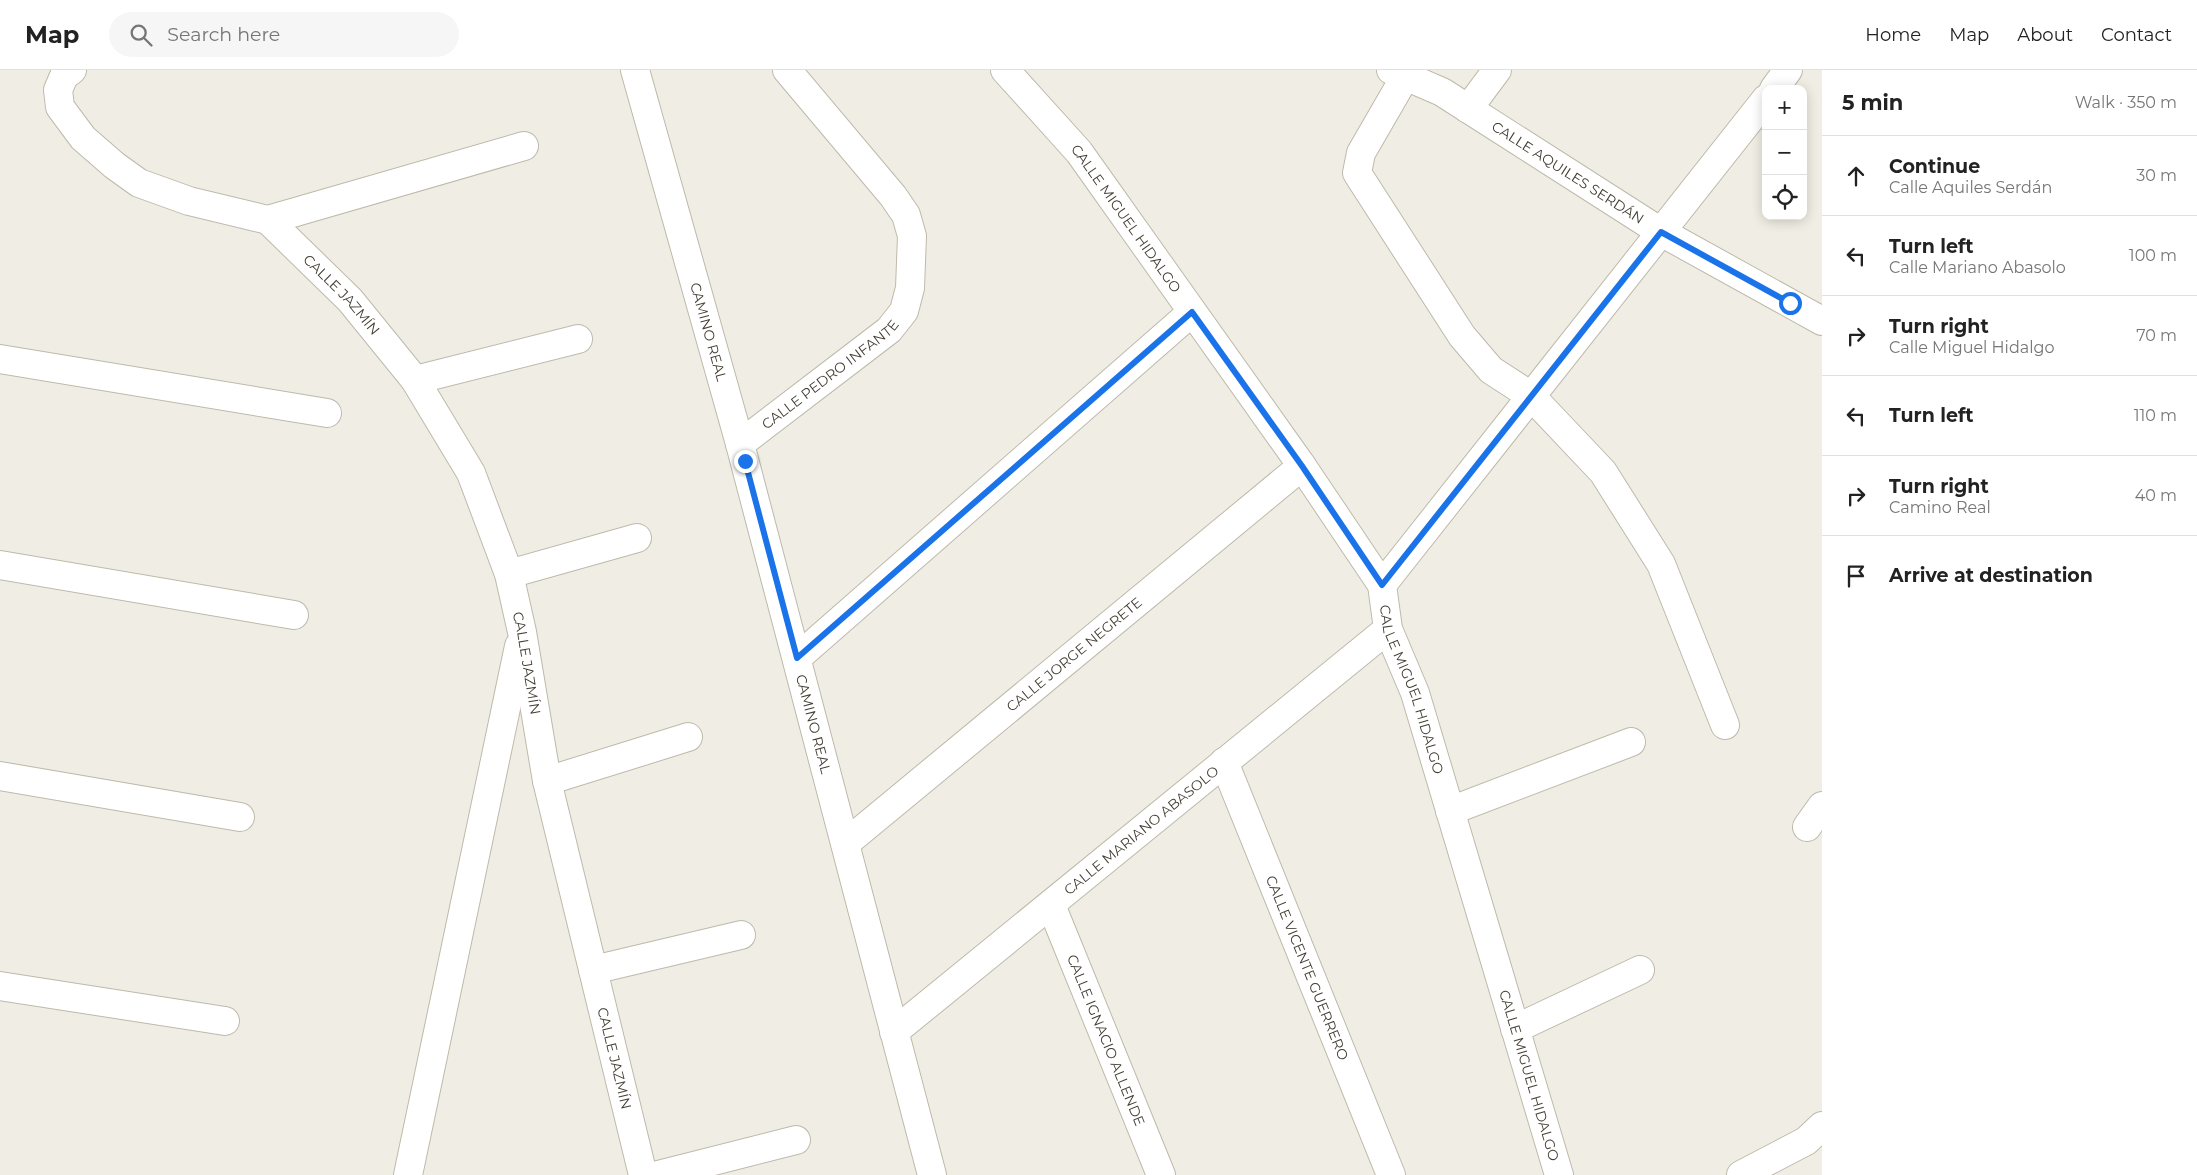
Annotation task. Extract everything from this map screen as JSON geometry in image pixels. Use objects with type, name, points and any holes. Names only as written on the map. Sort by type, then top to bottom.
[{"type":"street","points":[[72,70],[64,76],[58,90],[60,107],[83,138],[114,165],[139,183],[189,201],[268,220],[524,146]]},
{"type":"street","name":"CAMINO REAL","points":[[635,70],[740,444],[932,1175]]},
{"type":"street","name":"CALLE PEDRO INFANTE","points":[[740,444],[889,330],[904,311],[910,288],[912,236],[906,215],[893,196],[787,70]]},
{"type":"street","name":"CALLE MIGUEL HIDALGO","points":[[1005,70],[1079,152],[1302,466],[1382,585],[1388,629],[1415,694],[1559,1175]]},
{"type":"street","points":[[1468,109],[1497,70]]},
{"type":"street","points":[[1777,85],[1788,70]]},
{"type":"street","points":[[1402,72],[1361,153],[1357,173],[1462,336],[1491,370],[1531,396],[1603,472],[1661,564],[1725,725]]},
{"type":"street","name":"CALLE AQUILES SERDÁN","points":[[1402,72],[1442,92],[1661,232],[1822,320]]},
{"type":"street","points":[[1382,585],[1762,104]]},
{"type":"street","name":"CALLE JAZMÍN","points":[[268,220],[350,300],[415,380],[471,473],[509,574],[522,632],[547,781],[643,1175]]},
{"type":"street","points":[[797,658],[1192,312]]},
{"type":"street","points":[[415,380],[578,339]]},
{"type":"street","points":[[0,359],[327,412]]},
{"type":"street","name":"CALLE JORGE NEGRETE","points":[[846,843],[1302,466]]},
{"type":"street","points":[[509,574],[637,538]]},
{"type":"street","points":[[0,565],[294,615]]},
{"type":"street","name":"CALLE MARIANO ABASOLO","points":[[894,1032],[1388,629]]},
{"type":"street","points":[[408,1175],[522,632]]},
{"type":"street","points":[[547,781],[688,737]]},
{"type":"street","points":[[1450,812],[1631,742]]},
{"type":"street","name":"CALLE VICENTE GUERRERO","points":[[1224,762],[1391,1175]]},
{"type":"street","points":[[0,776],[240,817]]},
{"type":"street","name":"CALLE IGNACIO ALLENDE","points":[[1051,905],[1161,1175]]},
{"type":"street","points":[[593,970],[741,935]]},
{"type":"street","points":[[1515,1030],[1640,970]]},
{"type":"street","points":[[0,986],[225,1021]]},
{"type":"street","points":[[1741,1175],[1806,1141],[1822,1126]]},
{"type":"street","points":[[658,1175],[796,1140]]},
{"type":"route","points":[[745,461],[797,658],[1192,312],[1302,466],[1382,585],[1661,232],[1790,303]]}]
